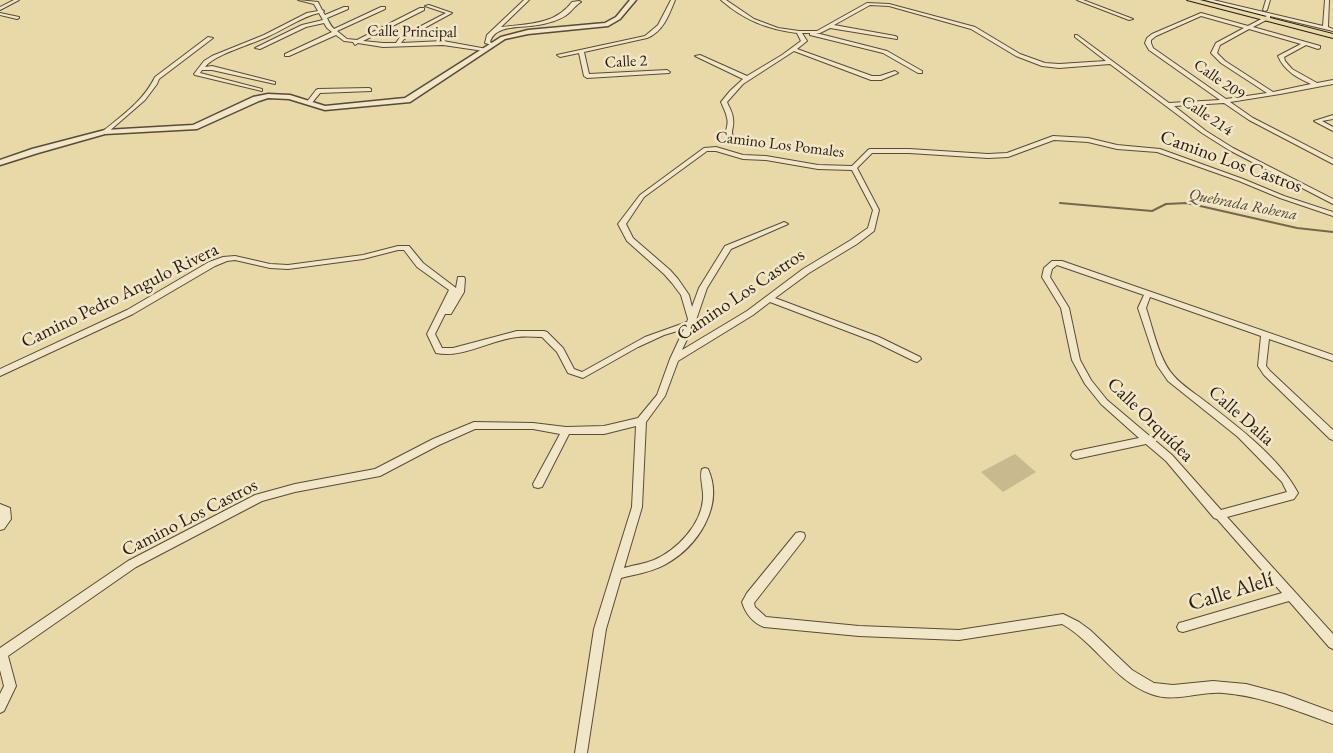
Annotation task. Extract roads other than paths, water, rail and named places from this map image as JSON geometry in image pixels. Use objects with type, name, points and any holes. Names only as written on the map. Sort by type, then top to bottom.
[{"type":"main road","points":[[1191,0],[1266,15]]},
{"type":"main road","points":[[1206,0],[1333,33]]},
{"type":"street","points":[[0,9],[18,0]]},
{"type":"street","points":[[260,90],[197,74],[206,62],[214,57],[266,36],[309,14],[322,11],[316,3],[300,0]]},
{"type":"street","points":[[487,46],[489,36],[527,0]]},
{"type":"street","points":[[0,163],[35,151],[105,132],[194,127],[256,99],[268,96],[285,96],[320,108],[386,104],[412,98],[474,58],[487,46],[503,38],[528,32],[606,25],[618,18],[633,0]]},
{"type":"street","points":[[560,55],[647,37],[656,33],[666,19],[673,0]]},
{"type":"street","points":[[723,0],[752,20],[776,29],[802,32],[818,32],[852,12],[869,4],[876,3],[932,16],[972,28],[1018,55],[1044,64],[1059,66],[1111,62]]},
{"type":"street","points":[[1079,0],[1131,19]]},
{"type":"street","points":[[1206,0],[1325,29],[1333,33]]},
{"type":"street","points":[[1258,0],[1268,1],[1266,15],[1248,28],[1218,44],[1214,53],[1223,62],[1272,94]]},
{"type":"street","points":[[1325,29],[1327,0]]},
{"type":"street","points":[[497,29],[542,23],[569,12],[574,3],[579,2]]},
{"type":"street","points":[[258,48],[304,26],[326,19],[346,8]]},
{"type":"street","points":[[287,55],[383,8]]},
{"type":"street","points":[[354,43],[425,8],[450,13],[402,38],[397,45]]},
{"type":"street","name":"Calle Principal","points":[[322,11],[334,32],[354,43],[397,45],[443,43],[487,46]]},
{"type":"street","points":[[1326,12],[1333,13]]},
{"type":"street","points":[[0,14],[17,18]]},
{"type":"street","points":[[1201,14],[1318,47]]},
{"type":"street","name":"Calle 209","points":[[1201,14],[1148,39],[1151,49],[1251,119],[1294,144],[1333,162]]},
{"type":"street","points":[[829,26],[895,38]]},
{"type":"street","points":[[793,49],[804,41],[802,32]]},
{"type":"street","points":[[802,32],[885,52],[920,72]]},
{"type":"street","name":"Calle 214","points":[[1077,36],[1204,132],[1232,149],[1333,202]]},
{"type":"street","points":[[105,132],[142,100],[157,82],[157,78],[210,38]]},
{"type":"street","points":[[1304,44],[1281,56],[1281,60],[1289,70],[1315,84]]},
{"type":"street","points":[[793,49],[871,78],[881,78],[895,73]]},
{"type":"street","name":"Camino Los Pomales","points":[[735,143],[729,136],[728,125],[731,120],[724,102],[729,94],[767,64],[793,49]]},
{"type":"street","name":"Calle 2","points":[[581,51],[587,76],[667,72]]},
{"type":"street","points":[[698,56],[748,79]]},
{"type":"street","points":[[201,68],[212,68],[273,83]]},
{"type":"street","points":[[309,103],[325,82]]},
{"type":"street","points":[[1167,105],[1224,101],[1333,82]]},
{"type":"street","points":[[318,91],[352,90],[368,92],[374,83]]},
{"type":"street","points":[[349,99],[352,90]]},
{"type":"street","points":[[1333,117],[1317,121],[1333,129]]},
{"type":"street","name":"Camino Los Castros","points":[[1,655],[132,564],[259,498],[295,488],[376,473],[474,425],[533,426],[566,431],[604,430],[640,421],[661,396],[674,359],[750,313],[806,271],[854,242],[871,229],[876,210],[854,168],[870,151],[909,151],[988,156],[1008,154],[1053,138],[1088,140],[1117,147],[1158,150],[1282,197],[1333,214]]},
{"type":"street","name":"Camino Los Pomales","points":[[691,322],[684,295],[675,281],[630,239],[622,224],[642,196],[703,151],[716,149],[742,157],[766,158],[818,167],[854,168]]},
{"type":"street","points":[[674,359],[691,322],[703,288],[728,248],[784,224]]},
{"type":"street","name":"Camino Pedro Angulo Rivera","points":[[0,373],[130,312],[212,264],[235,258],[270,266],[288,267],[363,257],[398,248],[406,248],[420,264],[454,289],[434,326]]},
{"type":"street","name":"Calle Orquídea","points":[[1333,358],[1060,263],[1055,263],[1046,272],[1046,277],[1052,290],[1064,308],[1076,360],[1088,382],[1104,402],[1169,458],[1333,643]]},
{"type":"street","points":[[461,279],[460,292],[455,302],[434,326],[431,334],[439,351],[453,350],[517,334],[544,334],[560,350],[571,371],[583,375],[635,343],[691,322]]},
{"type":"street","name":"Calle Dalia","points":[[1148,294],[1142,308],[1161,365],[1171,379],[1241,434],[1285,479],[1293,493],[1290,496],[1218,515]]},
{"type":"street","points":[[769,299],[876,339],[917,360]]},
{"type":"street","points":[[1266,335],[1262,366],[1267,374],[1333,436]]},
{"type":"street","points":[[581,753],[600,629],[637,507],[640,421]]},
{"type":"street","points":[[538,484],[566,431]]},
{"type":"street","points":[[1076,456],[1148,440]]},
{"type":"street","points":[[617,574],[652,566],[674,554],[687,543],[699,525],[708,504],[709,486],[705,472]]},
{"type":"street","points":[[0,508],[6,511],[6,519],[0,526]]},
{"type":"street","points":[[800,536],[748,602],[750,610],[764,622],[858,631],[959,635],[1063,620],[1076,625],[1114,664],[1140,683],[1156,690],[1192,690],[1208,687],[1236,688],[1275,698],[1333,718]]},
{"type":"street","name":"Calle Alelí","points":[[1183,627],[1290,596]]},
{"type":"street","points":[[0,707],[10,686],[1,655]]},
{"type":"waterway","name":"Quebrada Rohena","points":[[1060,203],[1152,211],[1166,204],[1187,203],[1297,228],[1333,232]]}]
